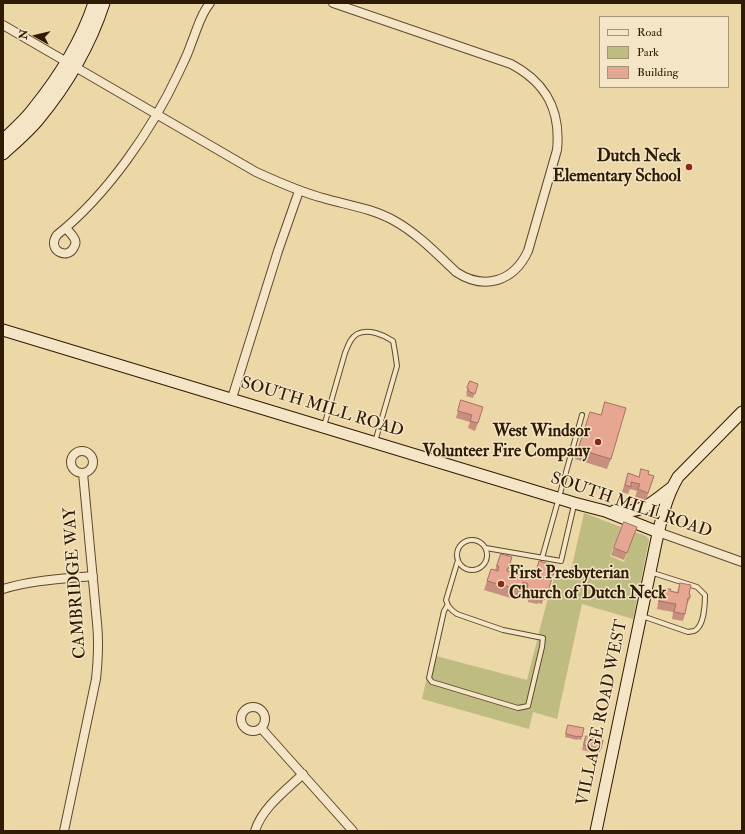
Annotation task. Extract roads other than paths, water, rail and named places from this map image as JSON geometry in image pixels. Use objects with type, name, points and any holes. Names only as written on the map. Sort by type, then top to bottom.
[{"type":"street","points":[[3,154],[38,120],[59,92],[71,65],[94,3]]},
{"type":"street","points":[[3,140],[32,111],[51,86],[88,44],[99,20],[104,3]]},
{"type":"street","points":[[66,228],[103,190],[139,143],[179,73],[201,18],[210,3]]},
{"type":"street","points":[[3,25],[256,172],[276,182],[324,199],[362,207],[394,220],[408,230],[463,277],[483,282],[492,281],[510,274],[519,266],[528,250],[557,150],[558,129],[556,117],[547,95],[531,76],[511,64],[333,3]]},
{"type":"street","points":[[232,398],[278,251],[299,191]]},
{"type":"street","name":"SOUTH MILL ROAD","points":[[3,330],[605,511],[742,562]]},
{"type":"street","points":[[605,511],[632,511],[641,509],[652,503],[672,487],[678,477],[688,466],[742,412]]},
{"type":"street","name":"CAMBRIDGE WAY","points":[[64,831],[96,679],[99,642],[83,473]]},
{"type":"street","name":"VILLAGE ROAD WEST","points":[[596,831],[658,532],[672,487]]},
{"type":"street","points":[[3,589],[18,584],[93,576]]},
{"type":"street","points":[[261,728],[353,831]]},
{"type":"street","points":[[255,831],[262,816],[268,808],[303,774]]},
{"type":"lane","points":[[324,427],[349,342],[357,334],[369,332],[384,336],[393,341],[397,366],[375,442]]},
{"type":"lane","points":[[542,558],[582,415]]},
{"type":"lane","points":[[486,548],[561,561],[574,502]]},
{"type":"lane","points":[[473,539],[483,544],[486,548],[487,557],[485,562],[478,568],[469,570],[460,565],[458,560],[457,550],[463,542],[473,539]]},
{"type":"lane","points":[[447,606],[457,614],[503,630],[543,638],[528,706],[518,708],[432,682],[429,678],[444,611],[447,606],[446,600],[458,560]]},
{"type":"lane","points":[[640,616],[688,632],[694,631],[699,627],[704,610],[705,595],[697,588],[650,572]]},
{"type":"place","name":"Dutch Neck Elementary School","points":[[689,167]]},
{"type":"place","name":"West Windsor Volunteer Fire Company","points":[[598,442]]},
{"type":"place","name":"First Presbyterian Church of Dutch Neck","points":[[501,584]]}]
